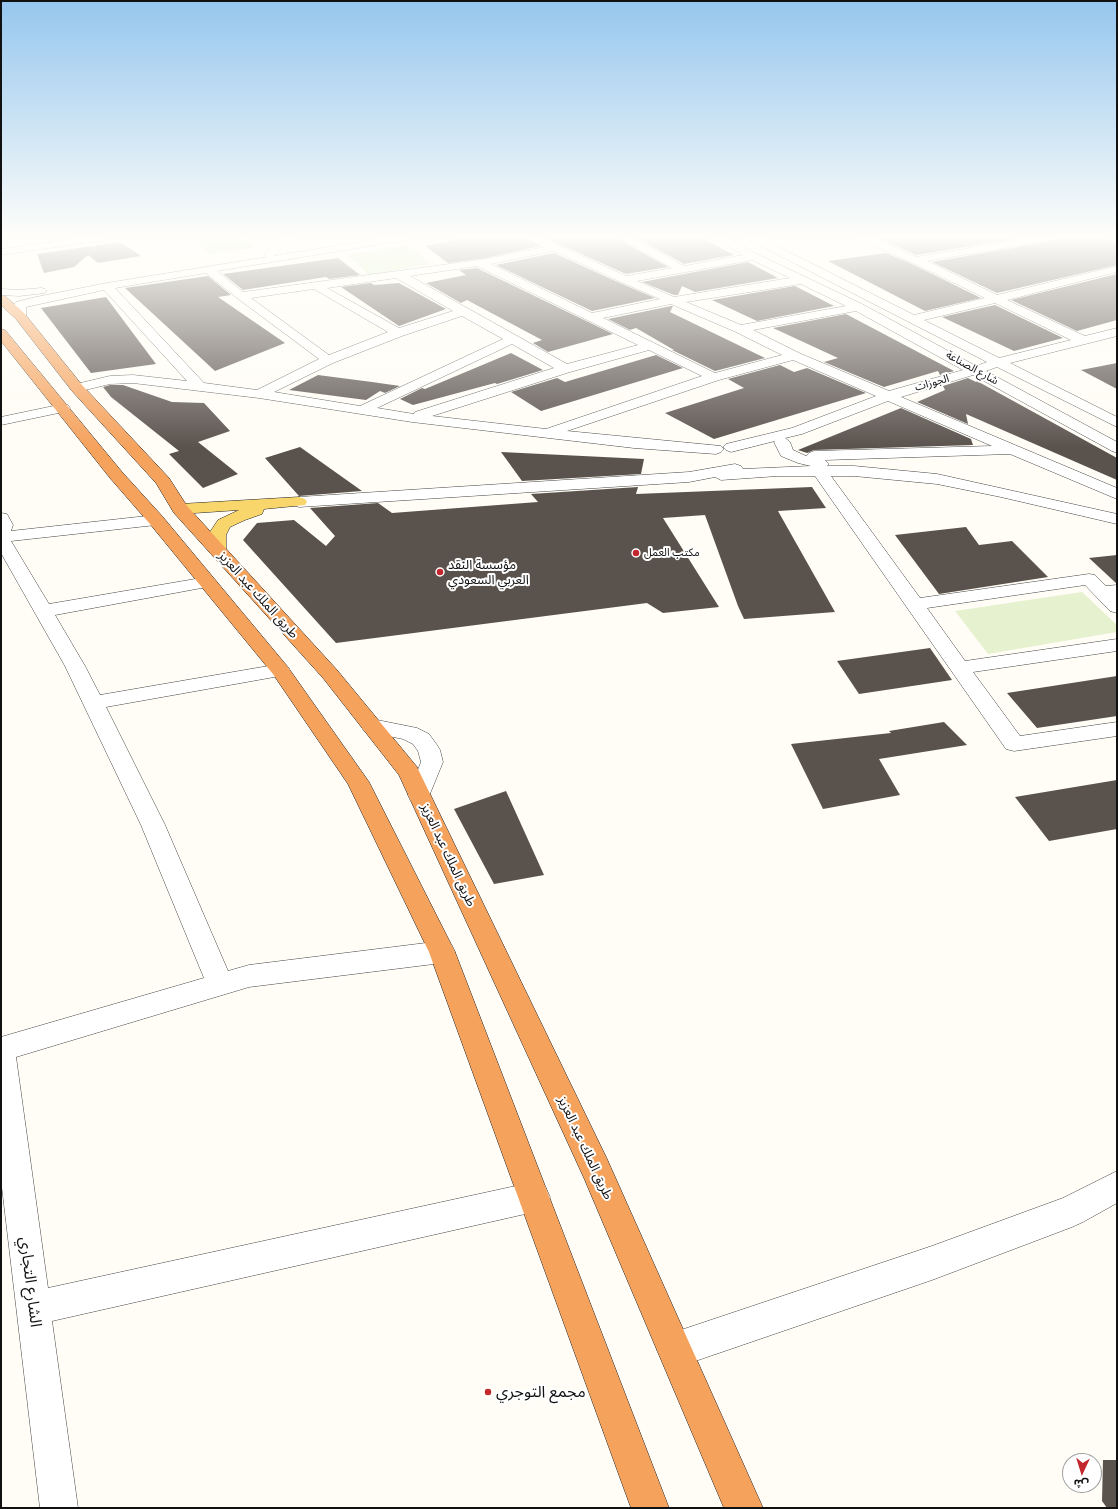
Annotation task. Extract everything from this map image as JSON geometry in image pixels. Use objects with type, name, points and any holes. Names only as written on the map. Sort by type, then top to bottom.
[{"type":"highway","name":"طريق الملك عبد العزيز","points":[[10,307],[20,316],[77,388],[163,481],[180,509],[330,674],[409,772],[593,1162],[744,1508]]},
{"type":"highway","points":[[1,333],[116,475],[156,520],[280,670],[358,782],[442,952],[650,1508]]},
{"type":"main road","points":[[180,509],[299,502]]},
{"type":"main road","points":[[217,550],[217,535],[224,524],[239,516],[262,508],[299,502]]},
{"type":"street","points":[[20,307],[20,316]]},
{"type":"street","points":[[127,307],[200,387]]},
{"type":"street","points":[[257,307],[328,360]]},
{"type":"street","points":[[353,307],[398,333]]},
{"type":"street","points":[[456,307],[566,369]]},
{"type":"street","points":[[571,307],[714,377]]},
{"type":"street","points":[[591,317],[638,307]]},
{"type":"street","points":[[691,307],[740,329],[794,356],[1117,494]]},
{"type":"street","points":[[740,329],[856,307]]},
{"type":"street","name":"شارع الصناعة","points":[[859,307],[977,370],[1117,448]]},
{"type":"street","name":"شارع الصناعة","points":[[891,307],[1117,423]]},
{"type":"street","points":[[914,319],[963,307]]},
{"type":"street","points":[[1015,307],[1084,341]]},
{"type":"street","points":[[259,394],[328,360],[398,333],[464,312]]},
{"type":"street","name":"الجوزات","points":[[797,431],[888,396],[977,370],[999,362],[1117,332]]},
{"type":"street","points":[[362,410],[514,339]]},
{"type":"street","points":[[412,418],[566,369],[650,346]]},
{"type":"street","points":[[545,433],[714,377],[794,356]]},
{"type":"street","points":[[77,388],[110,380],[133,379],[259,394],[412,418],[545,433],[608,446],[712,458],[720,468],[778,471],[854,471],[937,479],[1043,501],[1117,519]]},
{"type":"street","points":[[1,421],[63,408]]},
{"type":"street","points":[[761,453],[782,442],[797,431]]},
{"type":"street","points":[[628,481],[712,458],[731,447],[797,431]]},
{"type":"street","points":[[782,442],[783,449],[786,453],[796,457],[854,471]]},
{"type":"street","points":[[689,477],[739,469],[752,464],[754,457],[746,451],[731,447]]},
{"type":"street","points":[[796,457],[1010,449]]},
{"type":"street","points":[[299,502],[778,471]]},
{"type":"street","points":[[820,471],[1014,744],[1117,729]]},
{"type":"street","points":[[1,518],[5,526],[1,537],[75,666],[153,826],[220,985]]},
{"type":"street","points":[[1,537],[156,520]]},
{"type":"street","points":[[915,604],[1089,579],[1109,591],[1117,607]]},
{"type":"street","points":[[43,611],[207,582]]},
{"type":"street","points":[[960,668],[1117,645]]},
{"type":"street","points":[[93,703],[280,670]]},
{"type":"street","points":[[1,1049],[249,976],[442,952]]},
{"type":"street","name":"الشارع التجاري","points":[[1,1056],[59,1508]]},
{"type":"street","points":[[675,1350],[932,1263],[1072,1211],[1117,1186]]},
{"type":"street","points":[[34,1308],[534,1197]]},
{"type":"green space","points":[[1082,592],[1117,625],[1117,632],[988,654],[955,611]]},
{"type":"building","points":[[114,307],[156,364],[91,373],[41,308]]},
{"type":"building","points":[[146,307],[233,307],[285,343],[215,371]]},
{"type":"building","points":[[371,307],[443,307],[446,309],[399,326]]},
{"type":"building","points":[[481,307],[558,307],[613,334],[548,352],[533,343],[542,340]]},
{"type":"building","points":[[585,307],[609,307],[592,311]]},
{"type":"building","points":[[664,307],[672,307],[670,312],[765,358],[715,371],[672,350],[674,350],[636,328],[630,330],[608,319]]},
{"type":"building","points":[[728,307],[827,307],[757,321]]},
{"type":"building","points":[[918,307],[940,307],[925,311]]},
{"type":"building","points":[[984,307],[1000,307],[1063,338],[1014,351],[942,317]]},
{"type":"building","points":[[1027,307],[1117,307],[1117,320],[1077,331]]},
{"type":"building","points":[[846,314],[954,371],[940,375],[938,371],[884,387],[824,362],[838,358],[773,328]]},
{"type":"building","points":[[511,353],[543,370],[497,384],[495,383],[413,405],[400,399],[422,388],[425,389]]},
{"type":"building","points":[[656,355],[683,368],[541,411],[511,392],[557,378],[565,382]]},
{"type":"building","points":[[1117,363],[1117,389],[1081,370]]},
{"type":"building","points":[[780,365],[794,372],[807,368],[866,393],[714,439],[665,413],[744,388],[728,379]]},
{"type":"building","points":[[318,375],[400,386],[385,393],[380,391],[366,400],[289,390]]},
{"type":"building","points":[[968,378],[976,382],[977,381],[1117,458],[1117,480],[966,414],[968,424],[917,402],[945,390],[943,386]]},
{"type":"building","points":[[110,385],[123,385],[172,402],[204,403],[230,431],[198,442],[238,474],[203,488],[169,454],[179,451],[111,397],[103,387]]},
{"type":"building","points":[[901,408],[971,439],[973,445],[814,450],[807,453],[798,450]]},
{"type":"building","points":[[300,447],[362,491],[299,496],[265,458]]},
{"type":"building","points":[[501,452],[644,459],[641,474],[522,481]]},
{"type":"building","points":[[638,487],[636,494],[812,487],[826,508],[778,511],[835,612],[744,619],[705,515],[663,518],[719,607],[663,613],[647,603],[336,643],[243,540],[257,523],[294,520],[326,546],[335,536],[310,508],[378,503],[392,513],[538,502],[531,494]]},
{"type":"building","points":[[966,527],[979,545],[1012,541],[1048,577],[939,594],[895,535]]},
{"type":"building","points":[[1117,555],[1117,584],[1089,558]]},
{"type":"building","points":[[930,648],[952,680],[859,694],[837,661]]},
{"type":"building","points":[[1117,676],[1117,716],[1037,728],[1007,693]]},
{"type":"building","points":[[944,722],[967,745],[879,759],[900,795],[823,809],[791,744],[891,733],[889,731]]},
{"type":"building","points":[[1117,780],[1117,829],[1049,841],[1015,797]]},
{"type":"building","points":[[506,791],[544,875],[494,884],[454,809]]},
{"type":"building","points":[[1103,1460],[1117,1460],[1117,1508],[1107,1508],[1102,1501]]},
{"type":"place","name":"مكتب العمل","points":[[636,553]]},
{"type":"place","name":"مؤسسة النقد العربي السعودي","points":[[440,572]]},
{"type":"place","name":"مجمع التوجري","points":[[488,1392]]}]
